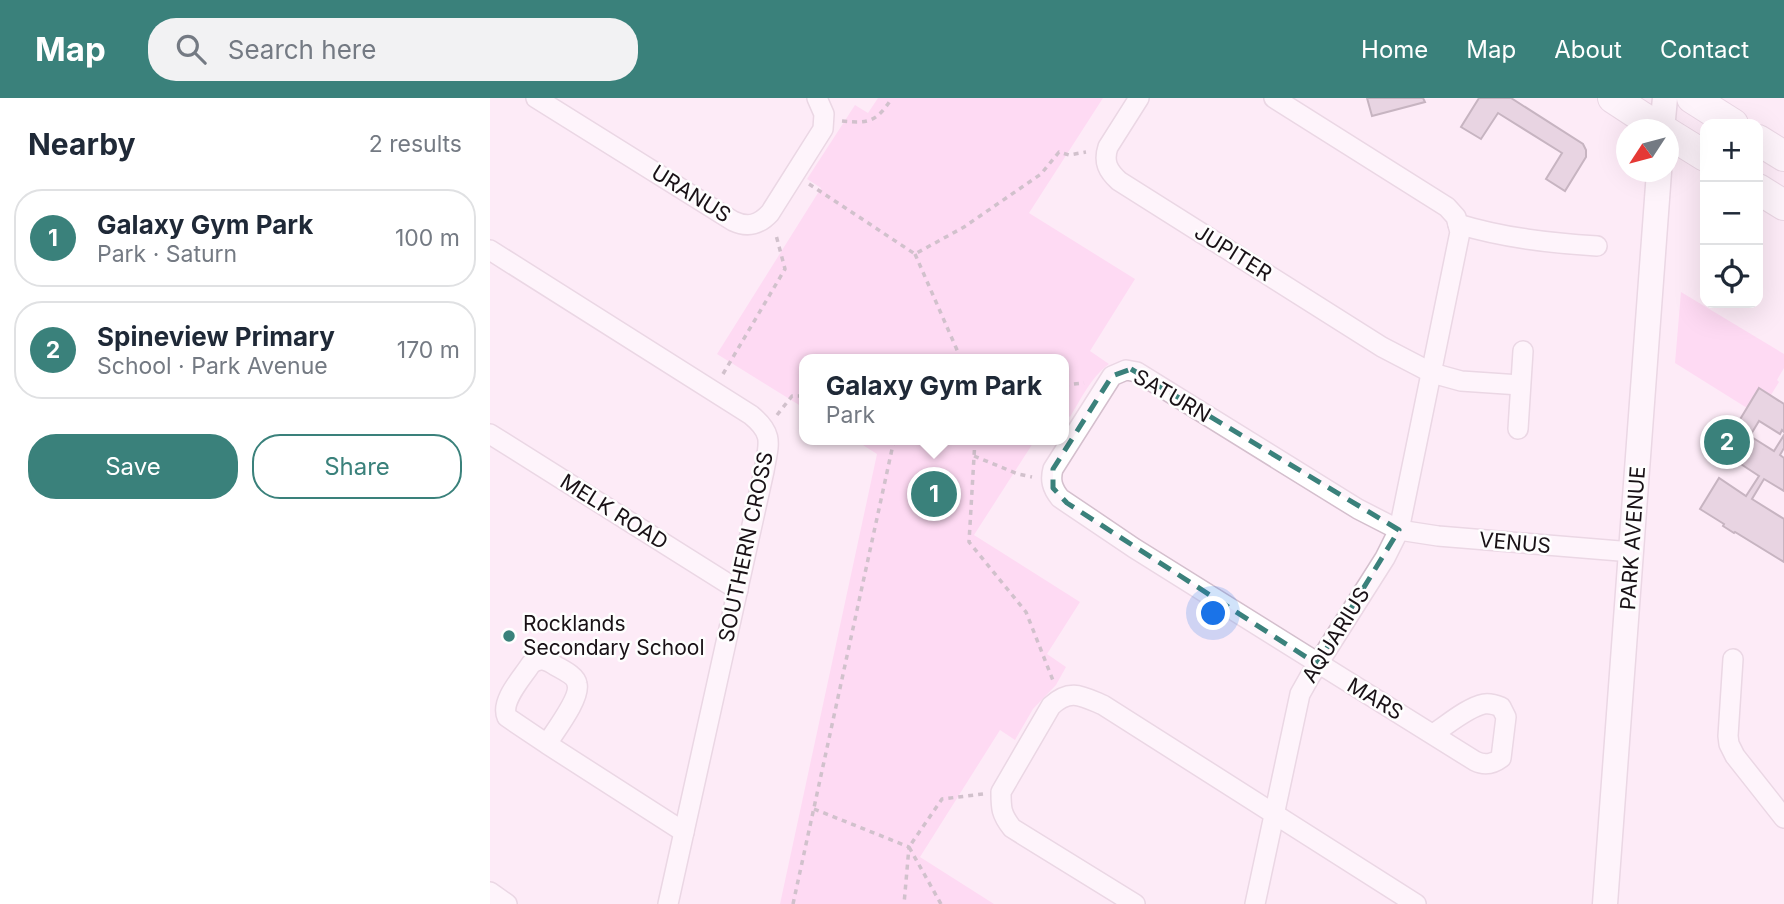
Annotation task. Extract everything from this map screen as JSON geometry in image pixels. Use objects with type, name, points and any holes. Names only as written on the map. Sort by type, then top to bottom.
[{"type":"main road","points":[[1614,98],[1646,119]]},
{"type":"main road","points":[[1692,98],[1725,119]]},
{"type":"main road","points":[[1679,141],[1700,153]]},
{"type":"main road","points":[[1763,142],[1784,156]]},
{"type":"main road","points":[[1763,192],[1784,205]]},
{"type":"street","name":"URANUS","points":[[536,98],[740,225],[756,224],[770,213]]},
{"type":"street","points":[[770,213],[824,124],[823,109],[817,98]]},
{"type":"street","points":[[1108,147],[1139,98]]},
{"type":"street","points":[[1274,98],[1447,207],[1458,223],[1510,237],[1597,246]]},
{"type":"street","points":[[1663,119],[1665,98]]},
{"type":"street","name":"JUPITER","points":[[1108,147],[1108,169],[1119,181],[1382,347],[1432,373]]},
{"type":"street","name":"PARK AVENUE","points":[[1605,904],[1658,182]]},
{"type":"street","name":"AQUARIUS","points":[[1255,904],[1300,694],[1385,558],[1399,530],[1459,242],[1458,223]]},
{"type":"street","name":"SOUTHERN CROSS","points":[[490,250],[751,415],[766,429],[768,452],[668,904]]},
{"type":"street","points":[[1518,429],[1523,351]]},
{"type":"street","name":"SATURN","points":[[1069,443],[1112,376],[1130,369],[1358,509],[1399,530]]},
{"type":"street","points":[[1432,373],[1461,381],[1520,385]]},
{"type":"street","name":"MELK ROAD","points":[[490,434],[738,590]]},
{"type":"street","name":"SATURN","points":[[1051,481],[1053,468],[1068,445]]},
{"type":"street","points":[[1051,481],[1056,494],[1067,503],[1317,664]]},
{"type":"street","name":"VENUS","points":[[1399,530],[1632,552]]},
{"type":"street","points":[[1733,659],[1729,744],[1735,756],[1784,818]]},
{"type":"street","name":"MARS","points":[[1317,664],[1433,734]]},
{"type":"street","points":[[1135,904],[1012,828],[1004,818],[1001,792],[1051,706],[1060,698],[1080,695],[1103,705],[1416,904]]},
{"type":"street","points":[[547,744],[684,832]]},
{"type":"street","points":[[490,892],[507,904]]},
{"type":"path","points":[[835,119],[844,122],[866,122],[882,113],[892,98]]},
{"type":"path","points":[[915,254],[964,227],[1041,174],[1059,152],[1069,155],[1108,147]]},
{"type":"path","points":[[794,175],[915,254],[959,354]]},
{"type":"path","points":[[713,391],[785,269],[770,213]]},
{"type":"path","points":[[766,429],[792,396],[799,396]]},
{"type":"path","points":[[793,904],[893,445]]},
{"type":"path","points":[[975,445],[969,542],[1026,612],[1060,698]]},
{"type":"path","points":[[974,456],[1018,474],[1051,481]]},
{"type":"path","points":[[904,904],[909,847],[942,799],[1001,792]]},
{"type":"path","points":[[814,809],[909,847],[941,904]]},
{"type":"highlighted area","points":[[1131,369],[1399,530],[1317,664],[1067,503],[1053,488],[1053,469],[1112,376]]},
{"type":"shaded area","points":[[878,98],[1103,98],[1029,213],[1135,279],[1090,351],[1109,364],[1092,382],[1070,417],[1069,354],[799,354],[799,405],[717,354],[821,188],[807,179],[855,105],[868,113]]},
{"type":"shaded area","points":[[1681,292],[1700,303],[1700,308],[1708,308],[1784,354],[1784,368],[1771,395],[1759,389],[1747,408],[1675,363]]},
{"type":"shaded area","points":[[863,445],[1032,445],[974,535],[1080,602],[1047,654],[1066,667],[1056,685],[1033,709],[1015,740],[1000,730],[920,857],[994,904],[780,904],[877,454]]},
{"type":"building","points":[[1367,98],[1423,98],[1425,102],[1372,116]]},
{"type":"building","points":[[1479,98],[1511,98],[1583,144],[1586,157],[1565,191],[1546,179],[1562,153],[1498,113],[1481,139],[1461,127]]},
{"type":"building","points":[[1759,388],[1784,404],[1784,432],[1782,430],[1780,434],[1759,421],[1750,436],[1774,451],[1784,435],[1784,448],[1780,455],[1784,458],[1784,491],[1764,479],[1752,499],[1784,519],[1784,562],[1734,533],[1700,509],[1719,478],[1746,496],[1759,476],[1721,451]]},
{"type":"place","name":"Spineview Primary","points":[[1727,442]]},
{"type":"place","name":"Galaxy Gym Park","points":[[934,494]]},
{"type":"place","name":"Rocklands Secondary School","points":[[509,636]]}]
